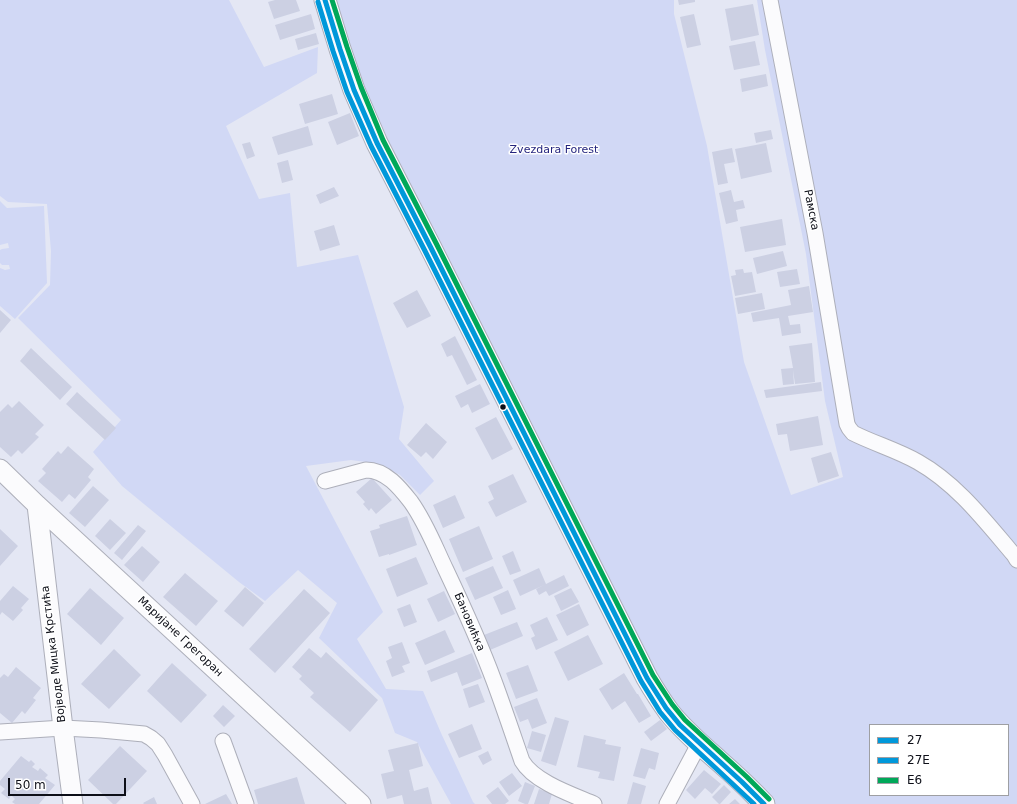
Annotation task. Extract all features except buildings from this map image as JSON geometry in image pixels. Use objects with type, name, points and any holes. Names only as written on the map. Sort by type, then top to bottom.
[{"type":"main road","points":[[325,0],[354,90],[377,143],[435,255],[647,678],[669,712],[700,744],[764,804]]},
{"type":"street","name":"Рамска","points":[[770,0],[815,233],[848,428],[854,433],[900,452],[938,475],[958,492],[1016,558]]},
{"type":"street","name":"Маријане Грегоран","points":[[0,469],[361,804]]},
{"type":"street","name":"Бановићка","points":[[325,481],[366,470],[372,470],[384,474],[412,503],[426,528],[465,611],[494,680],[525,766],[537,777],[594,804]]},
{"type":"street","name":"Војводе Мицка Крстића","points":[[37,504],[73,804]]},
{"type":"street","points":[[0,732],[63,728],[144,734],[158,744],[192,804]]},
{"type":"street","points":[[223,741],[246,804]]},
{"type":"street","points":[[667,804],[700,744]]},
{"type":"green space","points":[[0,0],[229,0],[264,67],[318,47],[317,73],[226,126],[259,199],[290,193],[297,267],[358,255],[404,407],[399,439],[434,481],[420,495],[400,475],[381,465],[351,460],[306,466],[383,612],[357,639],[386,689],[423,691],[441,733],[475,804],[451,804],[417,742],[395,733],[382,698],[319,638],[337,603],[298,570],[265,601],[239,582],[122,486],[93,452],[121,420],[18,318],[50,285],[51,251],[47,204],[8,202],[0,196]]},
{"type":"green space","name":"Zvezdara Forest","points":[[334,0],[674,0],[674,14],[707,146],[744,362],[791,495],[843,477],[825,401],[806,254],[765,50],[757,0],[1017,0],[1017,804],[773,804],[679,708],[660,681],[375,129]]},
{"type":"green space","points":[[0,201],[7,208],[44,206],[47,283],[15,319],[0,306],[0,268],[5,270],[10,269],[9,265],[2,265],[0,263],[0,250],[9,248],[8,243],[0,245]]},
{"type":"transit line","name":"27","points":[[325,0],[354,90],[377,143],[647,678],[666,708],[680,725],[764,804]]},
{"type":"transit line","name":"E6","points":[[332,0],[361,87],[383,140],[653,675],[672,704],[685,720],[769,799]]},
{"type":"transit line","name":"27E","points":[[318,2],[347,92],[371,146],[641,681],[660,712],[675,730],[754,804]]}]
